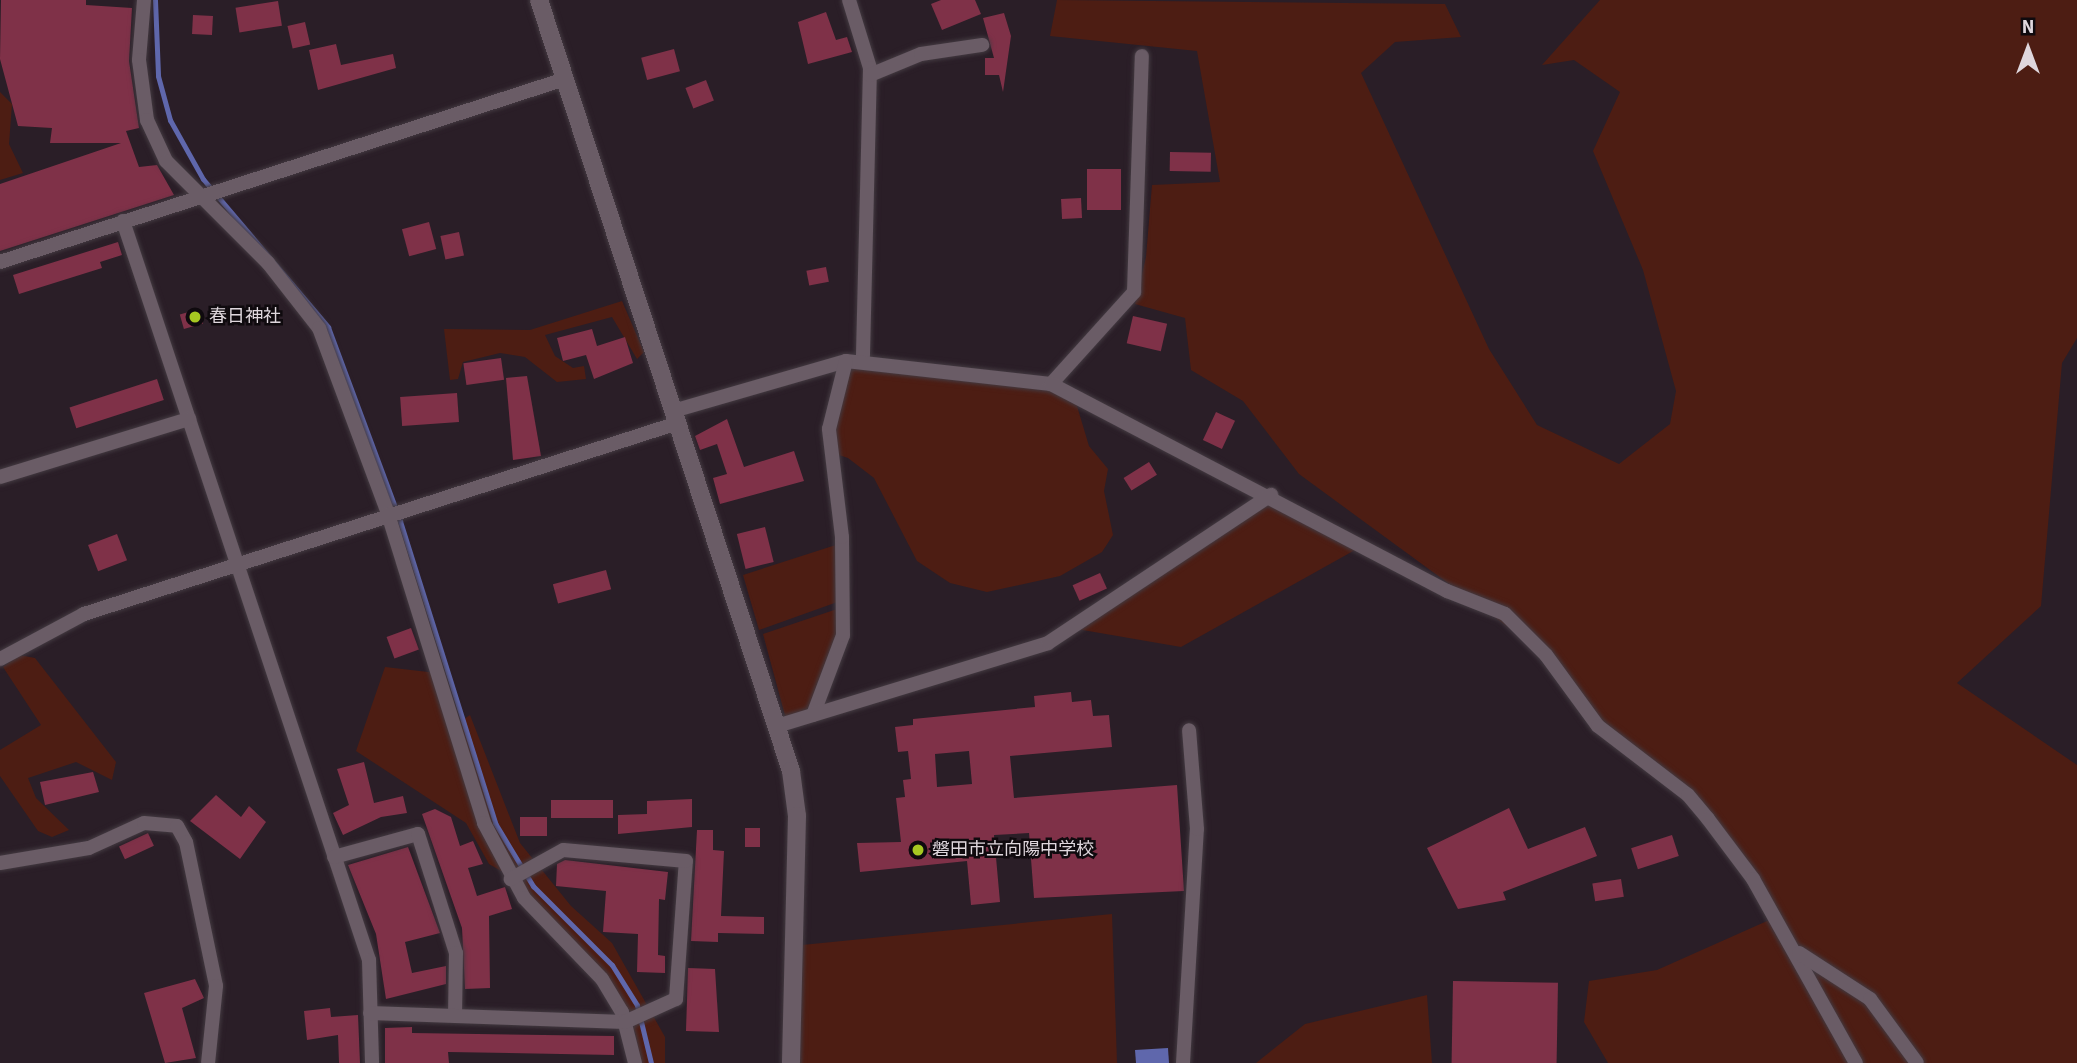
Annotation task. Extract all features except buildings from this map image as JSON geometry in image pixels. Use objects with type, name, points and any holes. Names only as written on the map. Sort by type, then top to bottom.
[{"type":"street","points":[[144,0],[139,60],[148,120],[166,162],[268,263],[319,328],[388,514],[484,823],[511,879],[602,979],[625,1022],[635,1063]]},
{"type":"street","points":[[539,0],[777,726],[797,816],[791,1063]]},
{"type":"street","points":[[849,0],[870,75],[863,360]]},
{"type":"street","points":[[870,75],[921,54],[982,45]]},
{"type":"street","points":[[1051,384],[1134,292],[1142,56]]},
{"type":"street","points":[[0,262],[123,221],[203,200],[565,79]]},
{"type":"street","points":[[123,221],[369,960],[372,1063]]},
{"type":"street","points":[[0,659],[84,614],[846,361],[863,360],[1051,384],[1271,495],[1447,591],[1505,614],[1525,631],[1598,726],[1688,795],[1753,879],[1797,952],[1856,1063]]},
{"type":"street","points":[[814,715],[843,635],[842,537],[829,429],[846,361]]},
{"type":"street","points":[[0,477],[188,419]]},
{"type":"street","points":[[777,726],[1048,643],[1271,495]]},
{"type":"street","points":[[1183,1063],[1197,829],[1189,730]]},
{"type":"street","points":[[0,863],[89,848],[144,822],[177,826],[186,842],[216,986],[208,1063]]},
{"type":"street","points":[[334,857],[418,834],[456,953],[456,1016]]},
{"type":"street","points":[[370,1013],[625,1022],[676,999],[686,861],[563,850],[511,879]]},
{"type":"street","points":[[1797,952],[1870,999],[1917,1063]]},
{"type":"shaded area","points":[[1057,0],[1445,4],[1461,37],[1395,42],[1361,73],[1489,349],[1537,425],[1619,464],[1670,424],[1676,391],[1643,270],[1593,151],[1620,92],[1574,60],[1542,65],[1600,0],[2077,0],[2077,338],[2062,363],[2041,606],[1957,683],[2077,765],[2077,1063],[1608,1063],[1584,1022],[1589,981],[1657,970],[1776,917],[1683,792],[1614,741],[1546,655],[1299,474],[1243,401],[1191,370],[1185,318],[1135,304],[1146,257],[1152,185],[1220,182],[1197,51],[1050,36]]},
{"type":"shaded area","points":[[0,92],[12,104],[9,144],[23,173],[0,180]]},
{"type":"shaded area","points":[[622,301],[644,352],[637,359],[612,317],[545,335],[555,356],[573,368],[584,366],[586,379],[557,382],[525,357],[500,353],[463,362],[458,379],[450,380],[444,329],[530,330]]},
{"type":"shaded area","points":[[846,361],[1051,384],[1074,396],[1089,446],[1108,469],[1104,491],[1113,535],[1102,552],[1060,576],[987,592],[950,583],[917,561],[874,478],[848,458],[830,452]]},
{"type":"shaded area","points":[[1271,495],[1364,545],[1181,647],[1071,628]]},
{"type":"shaded area","points":[[842,543],[843,600],[759,630],[743,575]]},
{"type":"shaded area","points":[[843,607],[841,641],[813,715],[787,723],[763,634]]},
{"type":"shaded area","points":[[19,655],[35,658],[116,762],[112,780],[76,762],[28,778],[36,798],[69,830],[52,837],[38,831],[0,776],[0,750],[41,725],[3,667]]},
{"type":"shaded area","points":[[385,667],[437,673],[454,726],[470,715],[520,843],[571,906],[612,943],[665,1037],[665,1063],[641,1063],[635,1032],[606,986],[508,875],[489,864],[466,823],[356,751]]},
{"type":"shaded area","points":[[1112,914],[1117,1063],[799,1063],[802,945]]},
{"type":"shaded area","points":[[1427,995],[1432,1063],[1256,1063],[1305,1024]]},
{"type":"water","points":[[1168,1048],[1169,1063],[1136,1063],[1135,1050]]},
{"type":"waterway","points":[[155,0],[158,76],[170,120],[203,179],[328,327],[400,521],[495,823],[533,886],[612,965],[637,1005],[651,1063]]},
{"type":"place","name":"春日神社","points":[[195,317]]},
{"type":"place","name":"磐田市立向陽中学校","points":[[918,850]]}]
